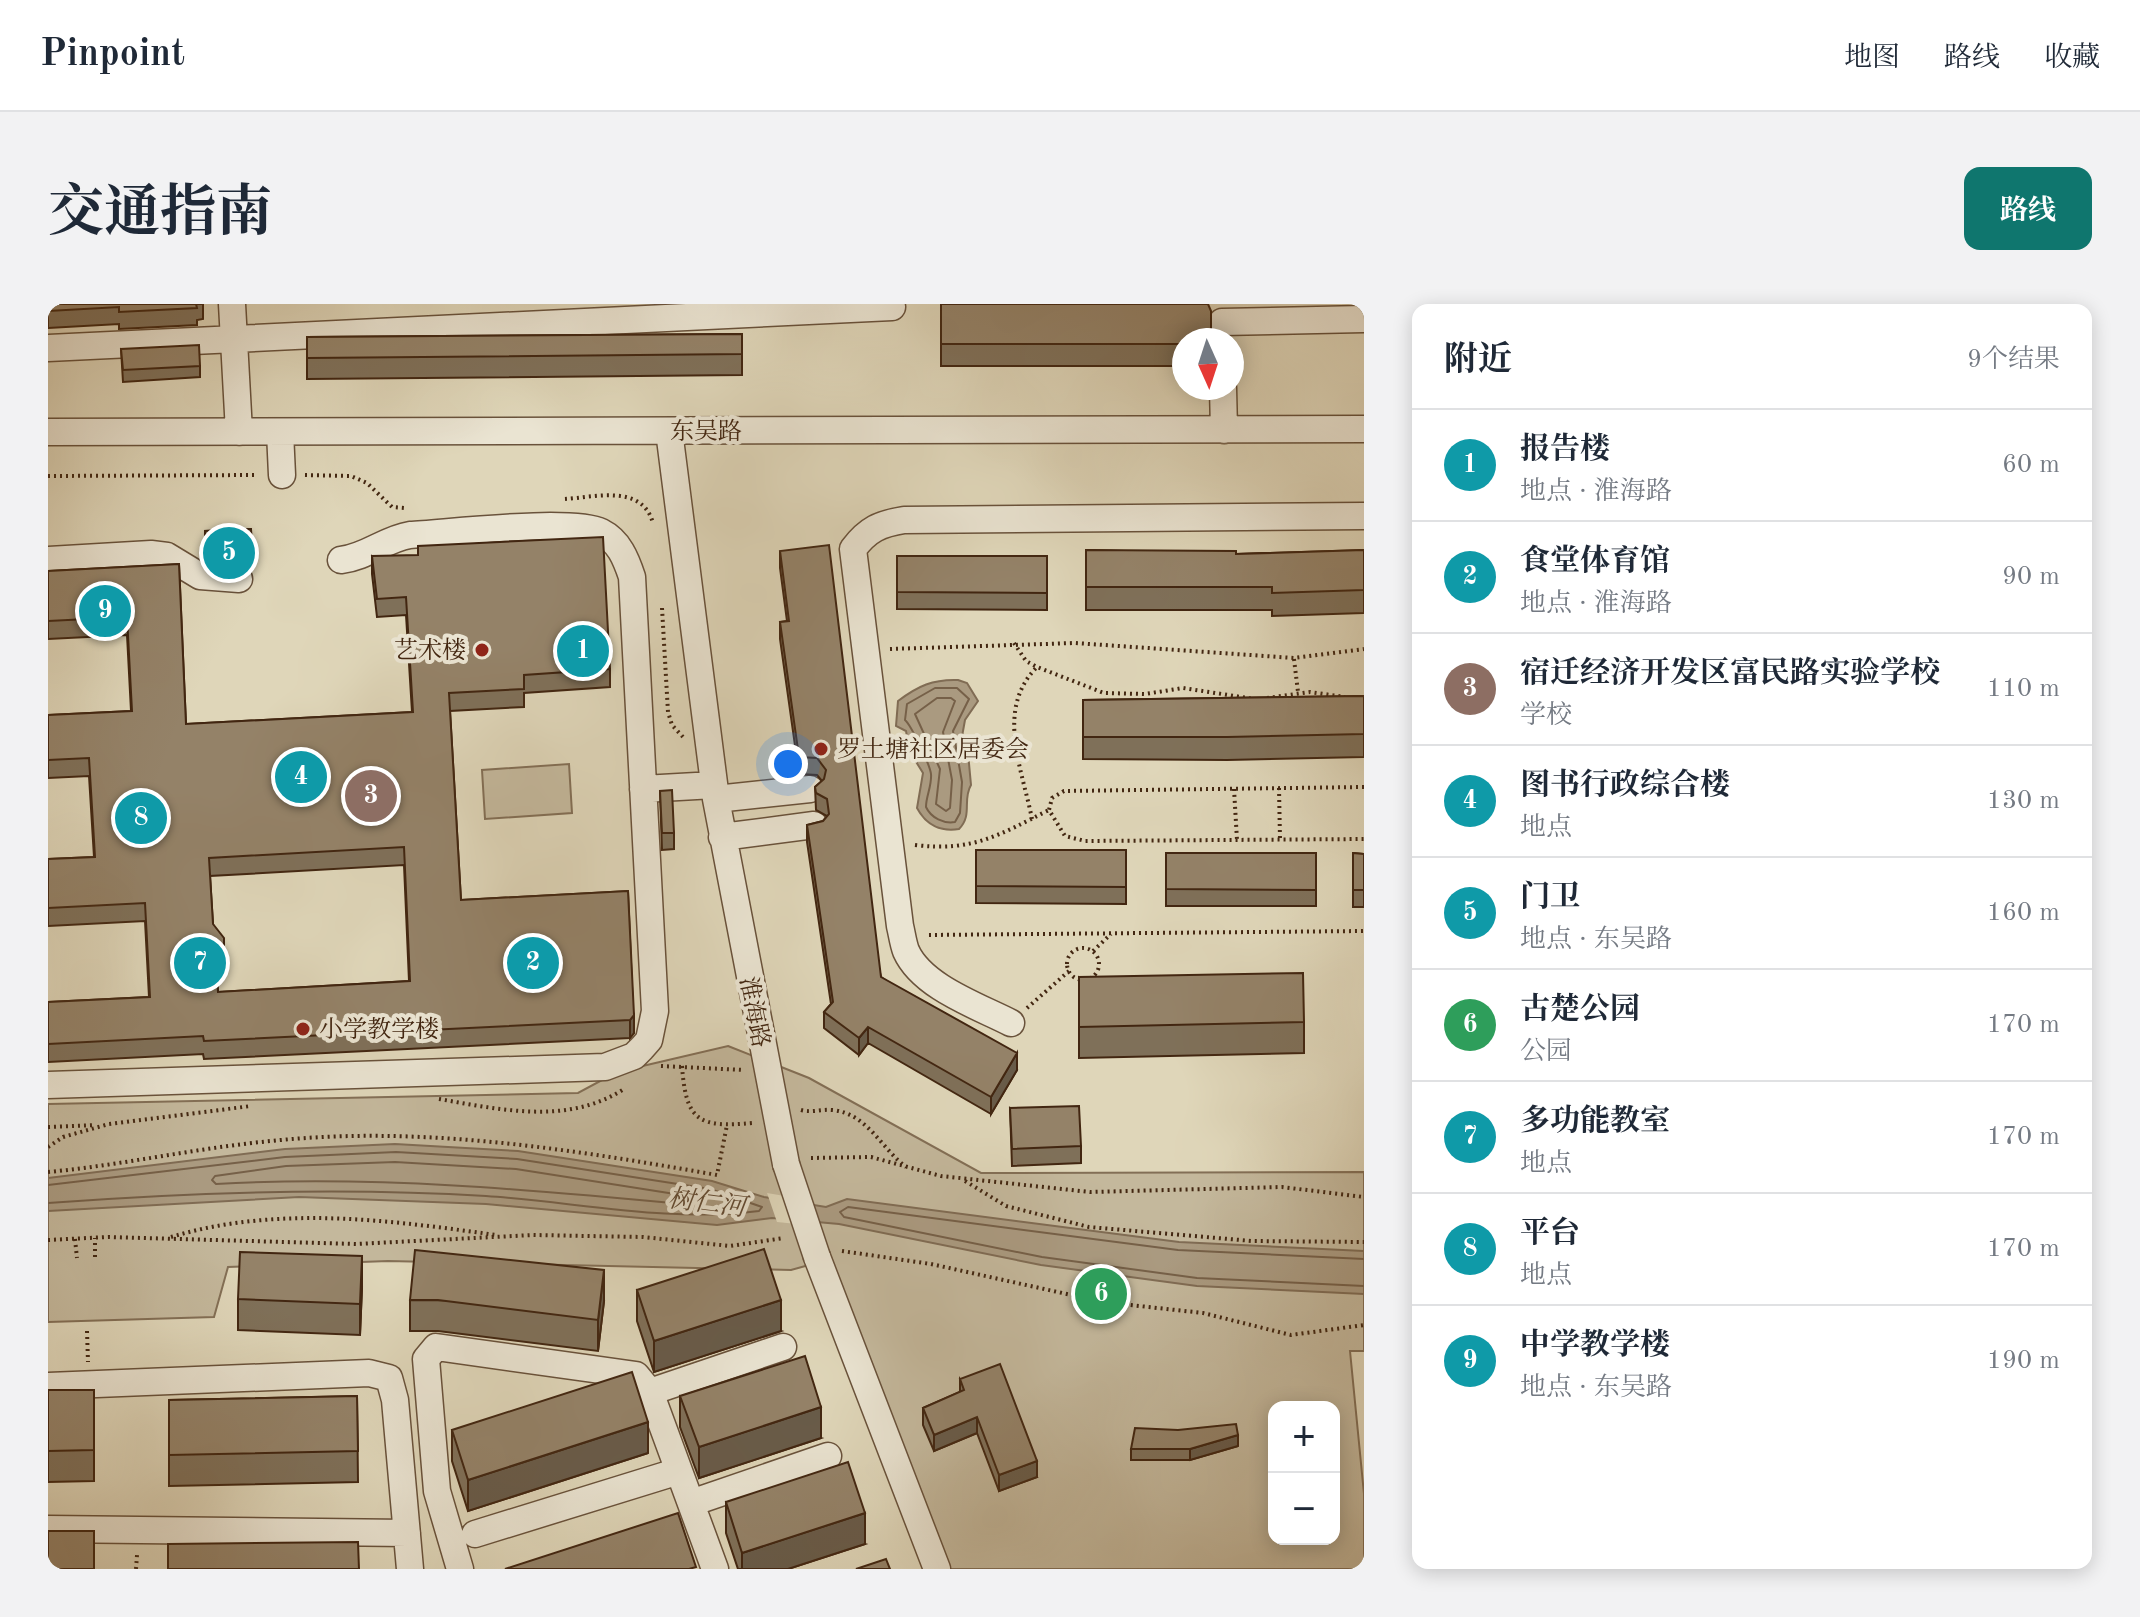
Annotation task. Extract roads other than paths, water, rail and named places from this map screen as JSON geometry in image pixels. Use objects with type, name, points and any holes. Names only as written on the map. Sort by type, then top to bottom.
[{"type":"street","points":[[232,304],[239,432]]},
{"type":"street","points":[[48,348],[234,339],[496,315],[892,307]]},
{"type":"street","points":[[1222,322],[1364,319]]},
{"type":"street","points":[[1223,400],[1224,430]]},
{"type":"street","name":"东吴路","points":[[48,432],[1364,429]]},
{"type":"street","name":"淮海路","points":[[669,431],[722,837],[786,1162],[826,1253],[937,1569]]},
{"type":"street","points":[[280,432],[282,475]]},
{"type":"street","points":[[1011,1023],[918,969],[906,951],[889,842],[874,817],[869,782],[864,647],[853,549],[865,533],[883,523],[1364,516]]},
{"type":"street","points":[[48,1085],[605,1067],[634,1056],[649,1040],[655,1011],[632,577],[624,555],[609,537],[578,526],[410,535],[397,537],[366,555],[341,560]]},
{"type":"street","points":[[48,560],[151,554],[167,556],[200,576],[239,579]]},
{"type":"street","points":[[643,789],[715,792],[810,789]]},
{"type":"street","points":[[722,837],[814,825]]},
{"type":"street","points":[[460,1569],[437,1491],[426,1359],[436,1347],[636,1375],[650,1392],[715,1569]]},
{"type":"street","points":[[650,1392],[783,1347]]},
{"type":"street","points":[[48,1386],[369,1373],[389,1378],[395,1400],[410,1569]]},
{"type":"street","points":[[691,1503],[828,1456]]},
{"type":"street","points":[[475,1534],[679,1471]]},
{"type":"street","points":[[48,1529],[407,1533]]},
{"type":"water","points":[[958,680],[967,683],[978,701],[965,720],[961,742],[967,742],[971,785],[966,818],[959,829],[946,829],[929,823],[917,808],[923,773],[910,752],[906,731],[896,726],[898,701],[926,684]]},
{"type":"water","name":"树仁河","points":[[395,1144],[518,1151],[712,1181],[764,1197],[826,1207],[847,1199],[1179,1242],[1364,1251],[1364,1294],[1197,1286],[1041,1265],[839,1224],[772,1218],[717,1225],[486,1204],[299,1197],[48,1211],[48,1178],[285,1149]]},
{"type":"place","name":"门卫","points":[[229,553]]},
{"type":"place","name":"中学教学楼","points":[[105,611]]},
{"type":"place","name":"艺术楼","points":[[482,650]]},
{"type":"place","name":"报告楼","points":[[583,651]]},
{"type":"place","name":"罗土塘社区居委会","points":[[821,749]]},
{"type":"place","name":"图书行政综合楼","points":[[301,777]]},
{"type":"place","name":"宿迁经济开发区富民路实验学校","points":[[371,796]]},
{"type":"place","name":"平台","points":[[141,818]]},
{"type":"place","name":"多功能教室","points":[[200,963]]},
{"type":"place","name":"食堂体育馆","points":[[533,963]]},
{"type":"place","name":"小学教学楼","points":[[303,1029]]},
{"type":"place","name":"古楚公园","points":[[1101,1294]]}]
